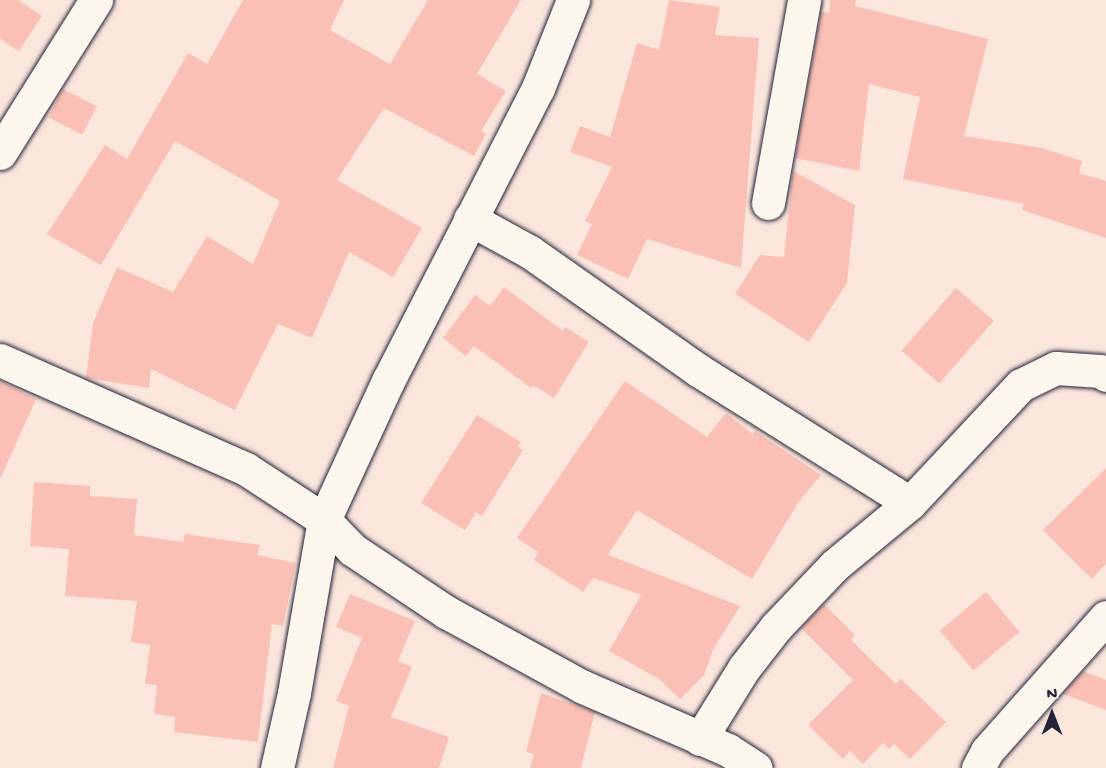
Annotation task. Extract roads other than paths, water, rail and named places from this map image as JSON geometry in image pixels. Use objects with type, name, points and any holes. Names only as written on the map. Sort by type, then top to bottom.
[{"type":"street","points":[[0,153],[96,0]]},
{"type":"street","points":[[277,768],[324,520],[388,381],[538,88],[573,0]]},
{"type":"street","points":[[768,203],[804,0]]},
{"type":"street","points":[[470,219],[530,252],[698,370],[910,503]]},
{"type":"street","points":[[0,360],[246,468],[324,520],[353,550],[446,612],[581,686],[728,750],[756,768]]},
{"type":"street","points":[[700,739],[744,668],[776,627],[835,565],[910,503],[1021,385],[1056,368],[1100,371],[1106,375]]},
{"type":"street","points":[[978,768],[987,751],[1106,617]]}]
